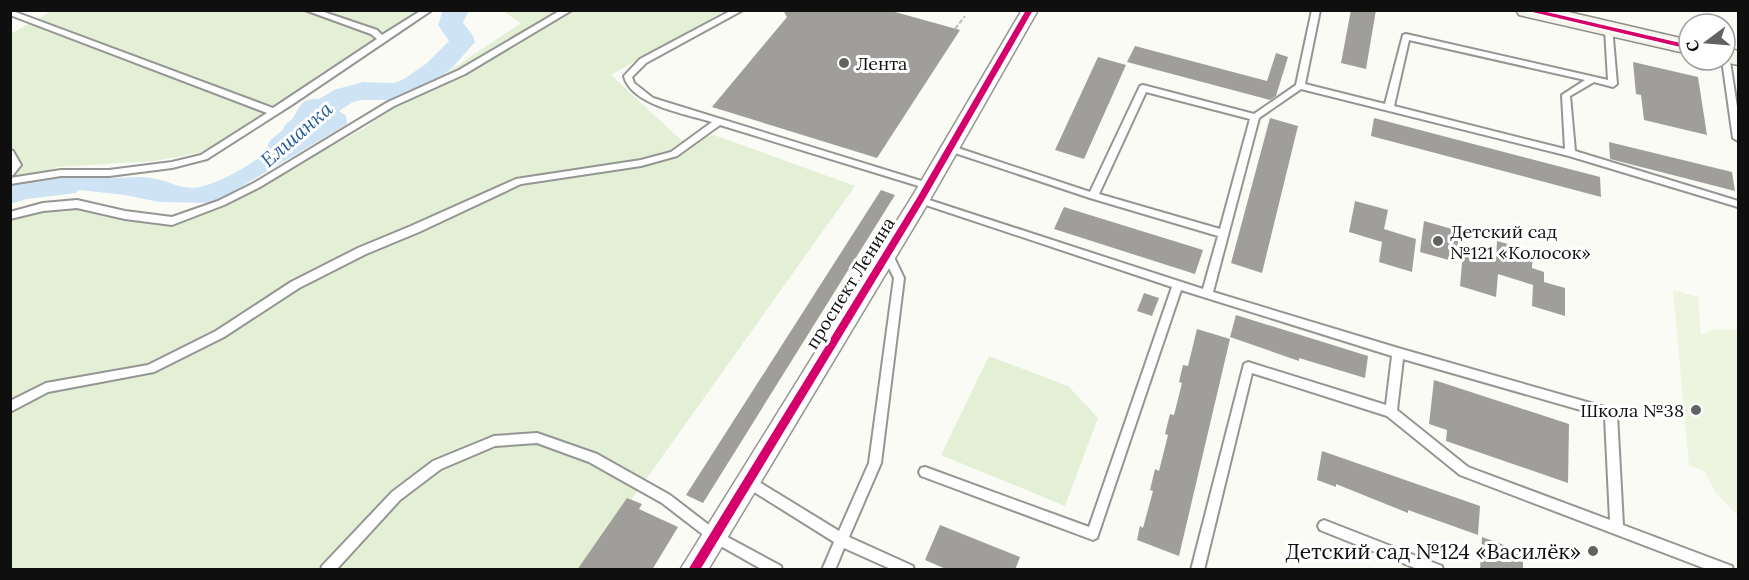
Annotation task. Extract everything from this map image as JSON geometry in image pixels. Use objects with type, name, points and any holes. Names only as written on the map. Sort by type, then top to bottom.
[{"type":"street","name":"проспект Ленина","points":[[693,570],[924,193],[1030,10]]},
{"type":"street","points":[[1527,10],[1677,44]]},
{"type":"lane","points":[[309,10],[374,32],[382,39]]},
{"type":"lane","points":[[10,181],[61,173],[130,170],[172,165],[204,157],[428,10]]},
{"type":"lane","points":[[10,216],[43,207],[76,204],[125,215],[172,221],[221,203],[257,185],[391,104],[462,72],[568,10]]},
{"type":"lane","points":[[739,10],[643,62],[628,76],[630,84],[650,100],[924,193],[1178,285],[1398,353],[1611,414],[1617,528]]},
{"type":"lane","points":[[1207,294],[1255,117],[1300,86],[1316,10]]},
{"type":"lane","points":[[10,12],[274,112]]},
{"type":"lane","points":[[1389,107],[1406,37],[1613,84],[1610,29]]},
{"type":"lane","points":[[1728,72],[1738,138]]},
{"type":"lane","points":[[1569,153],[1566,95],[1593,80]]},
{"type":"lane","points":[[1300,86],[1569,153],[1738,204]]},
{"type":"lane","points":[[1093,196],[1143,88],[1255,117]]},
{"type":"lane","points":[[10,407],[46,388],[150,369],[220,334],[295,285],[362,251],[519,181],[641,163],[674,154],[718,122]]},
{"type":"lane","points":[[949,148],[1093,196],[1223,234]]},
{"type":"lane","points":[[10,153],[16,165],[10,173]]},
{"type":"lane","points":[[828,570],[843,541],[875,463],[899,278],[887,254]]},
{"type":"lane","points":[[925,472],[1093,534],[1178,285]]},
{"type":"lane","points":[[1391,412],[1398,353]]},
{"type":"lane","points":[[1197,570],[1248,368],[1391,412],[1464,471],[1727,570]]},
{"type":"lane","points":[[327,570],[396,495],[437,465],[494,441],[537,438],[593,458],[666,499],[714,536],[776,570]]},
{"type":"lane","points":[[747,481],[843,541],[908,570]]},
{"type":"lane","points":[[1324,526],[1437,570]]},
{"type":"path","points":[[955,29],[965,16]]},
{"type":"green space","points":[[501,10],[724,11],[611,75],[681,140],[714,135],[855,186],[582,569],[11,570],[11,221],[31,213],[78,209],[171,225],[221,207],[361,130],[521,23]]},
{"type":"green space","points":[[52,11],[429,11],[319,74],[229,147],[155,161],[57,167],[11,188],[10,34]]},
{"type":"green space","points":[[1673,290],[1698,297],[1701,335],[1716,329],[1738,330],[1738,516],[1715,492],[1705,471],[1689,466]]},
{"type":"green space","points":[[989,356],[1068,386],[1098,418],[1065,506],[941,455]]},
{"type":"water","points":[[323,99],[346,116],[347,124],[214,203],[159,202],[125,195],[80,190],[64,192],[53,189],[22,189],[45,180],[97,175],[114,178],[151,178],[187,188],[208,185],[248,166],[261,156],[270,141],[292,120],[303,102]]},
{"type":"building","name":"Лента","points":[[783,10],[888,10],[960,30],[877,158],[712,107],[787,17]]},
{"type":"building","points":[[1351,10],[1376,10],[1366,69],[1341,63]]},
{"type":"building","points":[[1135,46],[1267,81],[1276,53],[1288,57],[1276,96],[1270,100],[1127,62]]},
{"type":"building","points":[[1098,57],[1126,65],[1084,159],[1055,150]]},
{"type":"building","points":[[1633,62],[1698,77],[1707,135],[1644,120],[1641,95],[1636,94]]},
{"type":"building","points":[[1270,118],[1298,126],[1262,273],[1231,263]]},
{"type":"building","points":[[1374,118],[1600,177],[1601,197],[1371,136]]},
{"type":"building","points":[[1609,142],[1732,172],[1735,191],[1610,159]]},
{"type":"building","points":[[881,190],[895,195],[703,503],[686,495]]},
{"type":"building","points":[[1355,201],[1388,210],[1384,229],[1416,239],[1412,272],[1379,262],[1382,242],[1349,232]]},
{"type":"building","points":[[1064,207],[1203,250],[1195,274],[1054,229]]},
{"type":"building","points":[[1424,221],[1459,231],[1456,262],[1420,252]]},
{"type":"building","points":[[1497,241],[1533,251],[1532,268],[1544,272],[1544,282],[1565,288],[1565,316],[1532,306],[1533,285],[1498,274],[1496,297],[1460,286],[1463,252],[1496,261]]},
{"type":"building","points":[[1144,293],[1159,298],[1152,316],[1137,311]]},
{"type":"building","points":[[1236,315],[1368,356],[1365,378],[1299,358],[1299,361],[1230,337]]},
{"type":"building","points":[[1197,329],[1230,339],[1179,556],[1137,540],[1140,526],[1143,528],[1153,491],[1150,490],[1155,469],[1159,471],[1168,435],[1165,434],[1170,414],[1174,415],[1182,383],[1179,382],[1183,365],[1188,366]]},
{"type":"building","points":[[1434,380],[1569,424],[1568,483],[1446,441],[1447,430],[1429,424]]},
{"type":"building","points":[[1322,451],[1480,506],[1478,535],[1408,510],[1408,513],[1336,484],[1336,487],[1317,480]]},
{"type":"building","points":[[627,498],[642,504],[639,509],[678,527],[652,570],[577,570]]},
{"type":"building","points":[[940,525],[1020,557],[1015,570],[948,570],[925,560]]},
{"type":"building","points":[[1482,537],[1523,552],[1523,570],[1480,570]]},
{"type":"waterway","name":"Елшанка","points":[[296,131],[318,111],[344,96],[363,91],[400,91],[428,75],[462,42],[460,34],[450,25],[453,13],[457,10]]},
{"type":"waterway","name":"Елшанка","points":[[10,194],[25,189],[66,186]]},
{"type":"cycle path","points":[[693,570],[920,200],[1030,10]]},
{"type":"cycle path","points":[[1527,10],[1677,44]]},
{"type":"place","name":"Лента","points":[[844,63]]},
{"type":"place","name":"Детский сад №121 «Колосок»","points":[[1438,241]]},
{"type":"place","name":"Школа №38","points":[[1696,410]]},
{"type":"place","name":"Детский сад №124 «Василёк»","points":[[1593,551]]}]
